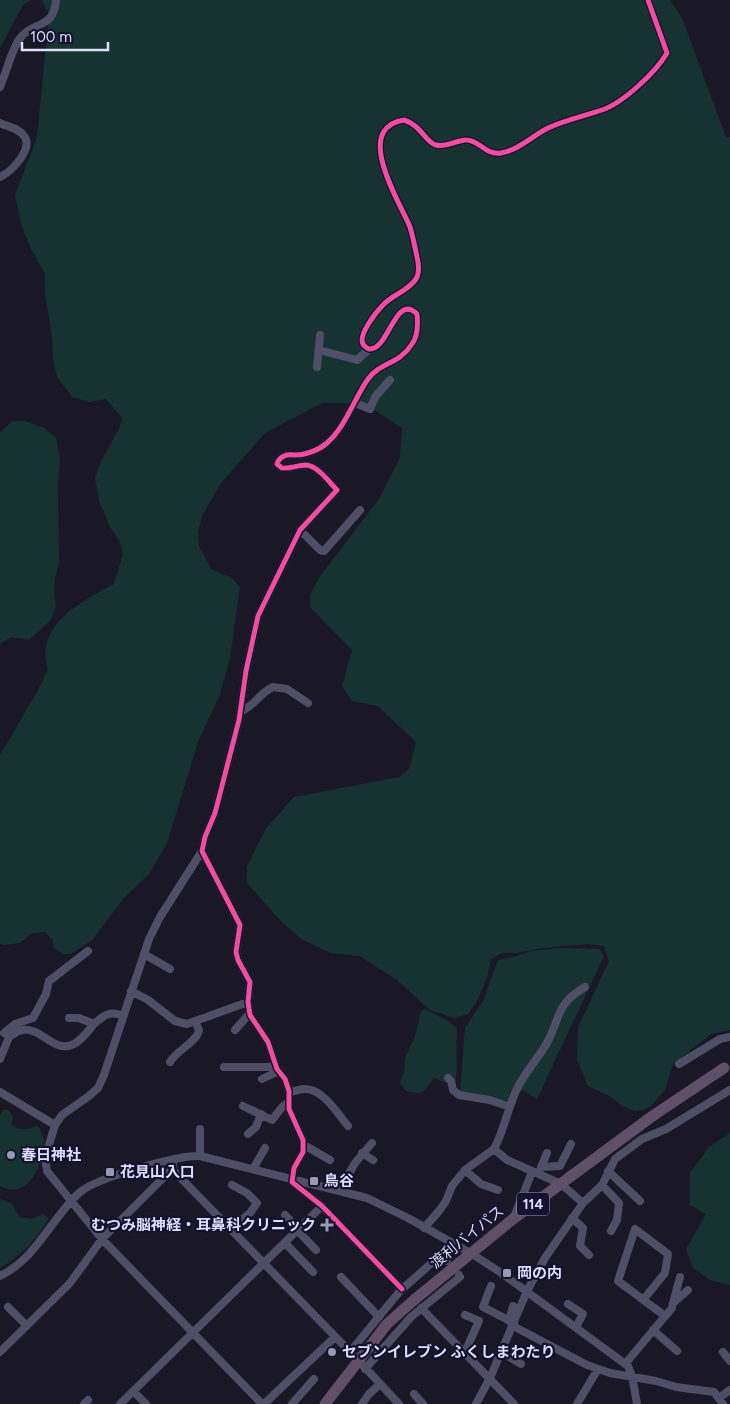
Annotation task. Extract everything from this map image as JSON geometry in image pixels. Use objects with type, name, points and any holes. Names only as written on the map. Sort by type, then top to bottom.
[{"type":"highway","name":"渡利バイパス","points":[[326,1404],[358,1360],[397,1314],[513,1219],[654,1115],[724,1068]]},
{"type":"street","points":[[0,87],[17,43],[25,32],[42,25],[54,13],[56,0]]},
{"type":"street","points":[[369,349],[362,342],[364,332],[383,305],[410,286],[420,270],[410,229],[388,178],[379,151],[381,140],[389,127],[397,121],[404,120],[416,125],[434,145],[439,146],[467,140],[473,141],[487,152],[502,152],[517,148],[548,128],[612,106],[636,88],[667,53],[648,0]]},
{"type":"street","points":[[0,122],[16,129],[26,137],[22,155],[16,166],[9,173],[0,177]]},
{"type":"street","points":[[319,350],[357,360],[369,349],[380,345],[401,311],[407,309],[417,314],[416,337],[405,355],[374,373],[369,378],[334,436],[327,443],[307,453],[282,456],[278,460],[277,464],[282,468],[311,466],[337,490],[300,530],[258,616],[252,638],[240,712],[218,804],[205,837],[202,851],[154,928],[98,1088],[90,1096],[62,1115],[55,1125],[45,1158],[45,1167],[102,1239],[263,1404],[335,1337]]},
{"type":"street","points":[[317,367],[320,335]]},
{"type":"street","points":[[355,403],[370,409],[375,397],[390,380]]},
{"type":"street","points":[[300,530],[320,550],[324,551],[360,510]]},
{"type":"street","points":[[240,712],[250,708],[263,693],[273,686],[288,688],[308,703]]},
{"type":"street","points":[[202,851],[240,925],[236,952],[238,960],[250,982],[248,1002],[250,1014],[268,1042],[278,1069],[285,1079],[289,1093],[289,1109],[304,1140],[303,1152],[294,1168],[292,1179],[294,1185],[322,1206],[402,1289]]},
{"type":"street","points":[[0,1059],[4,1033],[14,1024],[33,1018],[46,994],[49,981],[88,951]]},
{"type":"street","points":[[144,954],[170,969]]},
{"type":"street","points":[[424,1228],[439,1211],[446,1201],[452,1186],[465,1170],[494,1149],[503,1130],[519,1084],[547,1042],[562,1005],[585,988]]},
{"type":"street","points":[[131,991],[148,1000],[175,1021],[187,1024],[248,1002]]},
{"type":"street","points":[[4,1033],[20,1030],[32,1031],[55,1044],[68,1046],[74,1044],[103,1016],[116,1013],[123,1016]]},
{"type":"street","points":[[235,1030],[250,1014]]},
{"type":"street","points":[[69,1018],[79,1018],[94,1024]]},
{"type":"street","points":[[170,1062],[175,1055],[198,1035],[199,1030],[194,1022]]},
{"type":"street","points":[[679,1064],[720,1038],[730,1037]]},
{"type":"street","points":[[224,1067],[278,1069]]},
{"type":"street","points":[[262,1079],[278,1069]]},
{"type":"street","points":[[448,1078],[452,1081],[453,1090],[459,1095],[490,1100],[510,1107]]},
{"type":"street","points":[[289,1093],[299,1089],[311,1090],[328,1102],[348,1126]]},
{"type":"street","points":[[476,1404],[490,1378],[527,1291],[545,1258],[583,1203],[602,1185],[615,1159],[642,1139],[666,1129],[730,1090]]},
{"type":"street","points":[[0,1092],[55,1125]]},
{"type":"street","points":[[242,1106],[272,1120],[289,1102]]},
{"type":"street","points":[[248,1134],[256,1127],[261,1114]]},
{"type":"street","points":[[200,1129],[200,1156]]},
{"type":"street","points":[[340,1190],[362,1153],[372,1143]]},
{"type":"street","points":[[537,1171],[560,1166],[571,1144]]},
{"type":"street","points":[[304,1145],[330,1160]]},
{"type":"street","points":[[253,1169],[265,1148]]},
{"type":"street","points":[[494,1149],[508,1160],[537,1171],[561,1184],[583,1203]]},
{"type":"street","points":[[362,1153],[373,1160]]},
{"type":"street","points":[[513,1219],[547,1153]]},
{"type":"street","points":[[0,1276],[23,1260],[80,1192],[95,1182],[190,1155],[200,1156],[367,1198],[472,1254],[527,1291],[626,1365],[632,1376],[637,1404]]},
{"type":"street","points":[[0,1352],[70,1282],[102,1239],[172,1169],[175,1159]]},
{"type":"street","points":[[172,1169],[399,1404]]},
{"type":"street","points":[[465,1170],[481,1184],[498,1190]]},
{"type":"street","points":[[608,1171],[640,1201]]},
{"type":"street","points":[[230,1229],[250,1213],[257,1203],[247,1193],[232,1185]]},
{"type":"street","points":[[602,1185],[619,1203],[617,1220],[611,1231]]},
{"type":"street","points":[[120,1404],[322,1206]]},
{"type":"street","points":[[285,1215],[316,1250]]},
{"type":"street","points":[[572,1218],[583,1228],[580,1246],[589,1255]]},
{"type":"street","points":[[643,1300],[665,1273],[668,1254],[635,1229],[618,1281],[643,1300],[665,1316]]},
{"type":"street","points":[[285,1243],[313,1272]]},
{"type":"street","points":[[358,1360],[379,1317],[402,1289],[435,1260],[441,1257],[447,1261]]},
{"type":"street","points":[[358,1360],[460,1277],[459,1275]]},
{"type":"street","points":[[626,1365],[672,1308],[680,1276]]},
{"type":"street","points":[[341,1277],[379,1317]]},
{"type":"street","points":[[491,1286],[483,1307],[587,1365],[621,1375],[662,1382],[676,1387],[714,1392],[721,1401],[730,1390]]},
{"type":"street","points":[[674,1303],[688,1290]]},
{"type":"street","points":[[568,1304],[583,1314],[576,1327]]},
{"type":"street","points":[[8,1306],[26,1326]]},
{"type":"street","points":[[512,1323],[513,1306]]},
{"type":"street","points":[[421,1308],[514,1404]]},
{"type":"street","points":[[465,1315],[479,1321],[465,1352]]},
{"type":"street","points":[[653,1330],[677,1351]]},
{"type":"street","points":[[501,1352],[521,1364]]},
{"type":"street","points":[[724,1352],[730,1361]]},
{"type":"street","points":[[577,1404],[598,1369]]},
{"type":"street","points":[[292,1404],[314,1379]]},
{"type":"street","points":[[362,1404],[380,1384]]},
{"type":"street","points":[[133,1391],[146,1404]]},
{"type":"street","points":[[414,1394],[423,1404]]},
{"type":"green space","points":[[0,0],[31,0],[23,5],[0,48]]},
{"type":"green space","points":[[42,0],[670,0],[682,18],[726,137],[730,137],[730,1030],[711,1034],[673,1064],[665,1090],[651,1106],[644,1110],[634,1111],[588,1086],[577,1060],[578,1027],[609,961],[604,946],[587,944],[544,948],[517,953],[502,953],[491,959],[487,978],[477,1001],[468,1014],[454,1018],[430,1010],[397,980],[360,956],[331,953],[301,939],[279,919],[247,883],[247,866],[267,827],[294,797],[399,777],[409,769],[416,742],[378,706],[352,701],[342,686],[352,650],[310,607],[310,595],[318,579],[379,499],[400,458],[402,428],[365,404],[322,403],[265,433],[221,483],[203,514],[198,531],[199,546],[211,569],[232,578],[240,587],[230,658],[220,694],[198,742],[167,843],[149,874],[123,899],[92,940],[71,954],[63,954],[54,948],[52,939],[45,932],[32,933],[20,943],[0,944],[0,755],[37,692],[48,669],[45,653],[48,640],[54,628],[75,607],[114,584],[123,554],[119,540],[110,527],[99,501],[95,478],[102,459],[119,429],[122,418],[106,399],[89,402],[72,397],[57,377],[53,360],[52,337],[45,293],[45,274],[30,247],[21,224],[15,195],[37,137],[49,14]]},
{"type":"green space","points":[[12,421],[25,421],[44,428],[56,438],[60,459],[58,485],[59,563],[54,592],[56,606],[51,620],[29,640],[11,637],[0,644],[0,433]]},
{"type":"green space","points":[[560,948],[599,949],[604,956],[537,1099],[517,1087],[508,1104],[460,1092],[465,1028],[483,1001],[498,960],[531,951]]},
{"type":"green space","points":[[425,1009],[457,1028],[456,1077],[455,1084],[434,1078],[423,1092],[417,1093],[406,1091],[400,1083],[404,1072],[405,1058],[415,1036],[421,1011]]},
{"type":"green space","points":[[3,1110],[9,1110],[13,1117],[11,1125],[23,1129],[39,1127],[44,1138],[43,1151],[37,1170],[26,1185],[19,1188],[10,1189],[0,1186],[0,1116]]},
{"type":"green space","points":[[730,1133],[730,1285],[710,1280],[693,1268],[686,1249],[706,1214],[690,1205],[690,1173],[709,1147]]},
{"type":"green space","points":[[0,1199],[11,1203],[20,1217],[31,1219],[43,1214],[49,1218],[40,1233],[28,1246],[0,1268]]},
{"type":"cycle path","points":[[402,1289],[322,1206],[292,1182],[294,1168],[303,1152],[303,1140],[289,1109],[289,1091],[285,1079],[277,1069],[268,1042],[250,1015],[248,1002],[250,982],[238,960],[236,952],[240,925],[202,851],[205,837],[215,813],[239,720],[246,671],[258,616],[300,530],[337,490],[315,468],[306,465],[282,468],[277,463],[285,455],[308,453],[327,443],[345,421],[368,379],[378,369],[396,360],[407,351],[414,341],[416,334],[417,314],[409,309],[403,310],[397,316],[382,341],[376,347],[369,349],[363,345],[362,340],[368,324],[376,313],[387,302],[413,283],[419,271],[410,227],[384,167],[380,151],[382,137],[389,126],[404,120],[415,126],[432,144],[440,146],[466,140],[475,142],[490,152],[501,153],[514,149],[554,125],[610,106],[638,86],[655,69],[667,53],[648,0]]},
{"type":"place","name":"春日神社","points":[[11,1155]]},
{"type":"place","name":"花見山入口","points":[[110,1172]]},
{"type":"place","name":"鳥谷","points":[[314,1181]]},
{"type":"place","name":"むつみ脳神経・耳鼻科クリニック","points":[[327,1225]]},
{"type":"place","name":"岡の内","points":[[507,1273]]},
{"type":"place","name":"セブンイレブン ふくしまわたり","points":[[332,1352]]}]
